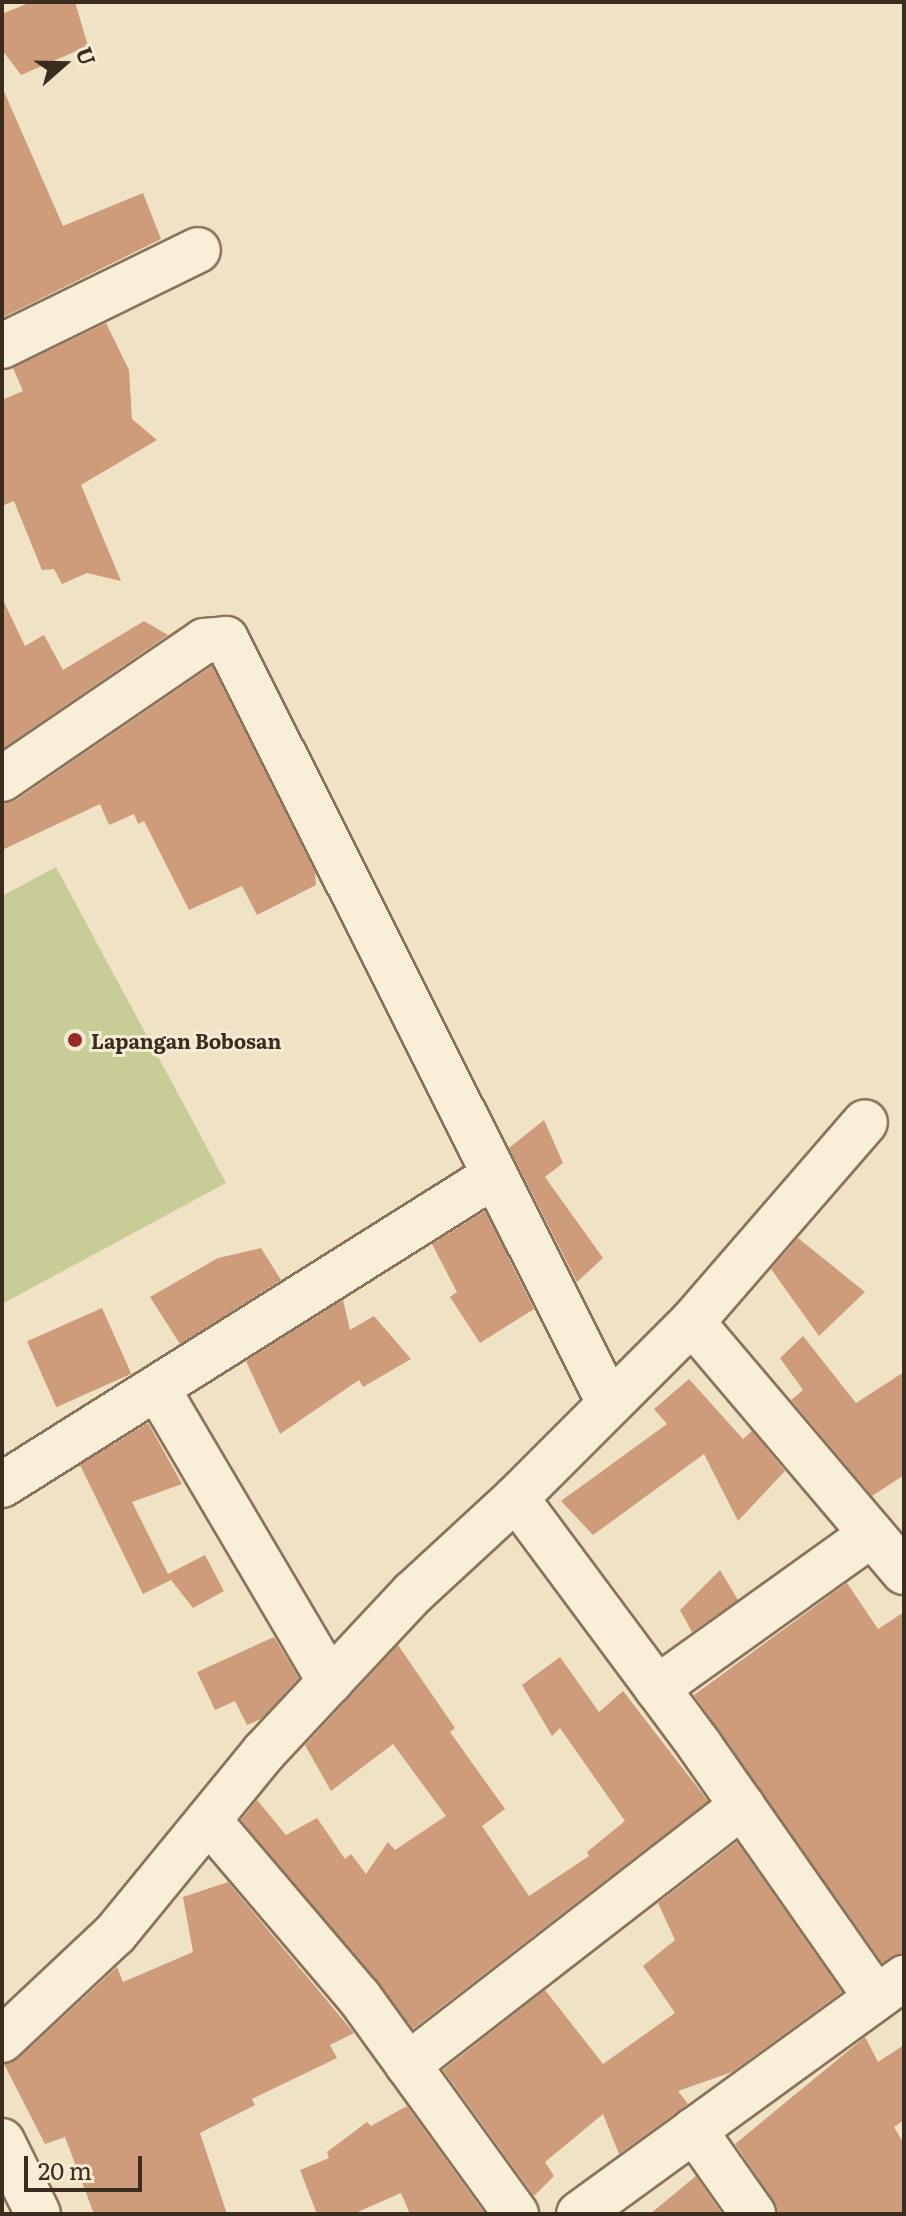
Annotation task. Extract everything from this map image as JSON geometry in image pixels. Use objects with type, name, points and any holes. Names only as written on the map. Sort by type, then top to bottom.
[{"type":"street","points":[[2,346],[198,250]]},
{"type":"street","points":[[2,779],[204,641],[226,639],[609,1403]]},
{"type":"street","points":[[2,2040],[115,1934],[210,1822],[264,1752],[413,1593],[516,1498],[692,1322],[865,1122]]},
{"type":"street","points":[[2,1485],[495,1175]]},
{"type":"street","points":[[692,1322],[904,1572]]},
{"type":"street","points":[[157,1388],[330,1682]]},
{"type":"street","points":[[516,1498],[742,1806],[890,1987],[579,2214]]},
{"type":"street","points":[[657,1688],[872,1534]]},
{"type":"street","points":[[408,2065],[742,1806]]},
{"type":"street","points":[[210,1822],[359,1997],[516,2214]]},
{"type":"street","points":[[694,2130],[753,2214]]},
{"type":"street","points":[[2,2141],[38,2214]]},
{"type":"green space","name":"Lapangan Bobosan","points":[[56,867],[226,1183],[2,1304],[2,896]]},
{"type":"building","points":[[31,2],[75,2],[88,46],[21,75],[2,50],[2,14]]},
{"type":"building","points":[[2,87],[63,226],[143,193],[161,239],[2,318]]},
{"type":"building","points":[[106,323],[129,370],[132,419],[157,440],[81,485],[121,581],[87,573],[62,584],[54,569],[42,570],[14,501],[2,506],[2,400],[23,391],[13,368]]},
{"type":"building","points":[[2,598],[25,646],[44,635],[63,670],[144,621],[168,635],[2,749]]},
{"type":"building","points":[[212,666],[315,872],[316,885],[257,915],[242,886],[189,910],[144,821],[138,824],[134,814],[109,825],[100,804],[2,850],[2,804],[16,800]]},
{"type":"building","points":[[544,1120],[563,1163],[545,1177],[603,1258],[577,1282],[509,1148]]},
{"type":"building","points":[[485,1211],[534,1309],[480,1343],[450,1297],[457,1292],[432,1244]]},
{"type":"building","points":[[798,1238],[865,1292],[819,1336],[771,1269]]},
{"type":"building","points":[[261,1248],[281,1280],[180,1344],[150,1297],[218,1258]]},
{"type":"building","points":[[343,1300],[350,1330],[374,1316],[411,1359],[363,1387],[359,1380],[280,1434],[246,1361]]},
{"type":"building","points":[[102,1308],[131,1374],[56,1407],[27,1341]]},
{"type":"building","points":[[803,1336],[856,1403],[904,1372],[904,1475],[872,1496],[791,1400],[803,1390],[780,1358]]},
{"type":"building","points":[[689,1379],[743,1439],[752,1431],[785,1471],[738,1521],[704,1454],[593,1535],[561,1501],[667,1424],[654,1409]]},
{"type":"building","points":[[148,1423],[182,1484],[132,1502],[168,1574],[205,1555],[224,1591],[193,1608],[171,1580],[143,1594],[80,1465]]},
{"type":"building","points":[[720,1570],[738,1600],[692,1632],[680,1610]]},
{"type":"building","points":[[847,1583],[878,1629],[904,1612],[904,1953],[882,1963],[694,1695]]},
{"type":"building","points":[[274,1637],[299,1678],[261,1719],[247,1725],[235,1701],[215,1710],[197,1672]]},
{"type":"building","points":[[398,1645],[455,1728],[450,1732],[505,1809],[482,1826],[529,1896],[589,1856],[587,1852],[625,1821],[560,1728],[552,1736],[522,1685],[560,1657],[599,1712],[623,1691],[708,1801],[413,2029],[241,1820],[257,1800],[286,1835],[317,1818],[345,1859],[351,1854],[366,1874],[388,1842],[395,1850],[446,1816],[393,1744],[331,1791],[305,1745]]},
{"type":"building","points":[[737,1842],[842,1992],[732,2072],[678,2091],[688,2104],[619,2154],[603,2114],[545,2162],[554,2176],[534,2196],[443,2070],[545,1990],[603,2064],[675,2013],[643,1966],[675,1940],[658,1903]]},
{"type":"building","points":[[228,1882],[354,2033],[330,2045],[337,2058],[252,2099],[255,2105],[200,2133],[227,2214],[94,2214],[65,2137],[45,2144],[4,2064],[19,2058],[117,1967],[123,1982],[193,1952],[183,1897]]},
{"type":"building","points":[[865,2037],[878,2062],[904,2045],[904,2120],[894,2127],[904,2144],[904,2214],[778,2214],[773,2200],[735,2144]]},
{"type":"building","points":[[407,2106],[485,2214],[410,2214],[401,2193],[353,2214],[317,2214],[300,2170],[329,2158],[327,2152],[367,2122],[371,2126]]},
{"type":"building","points":[[696,2176],[722,2214],[650,2214]]},
{"type":"place","name":"Lapangan Bobosan","points":[[75,1040]]}]
